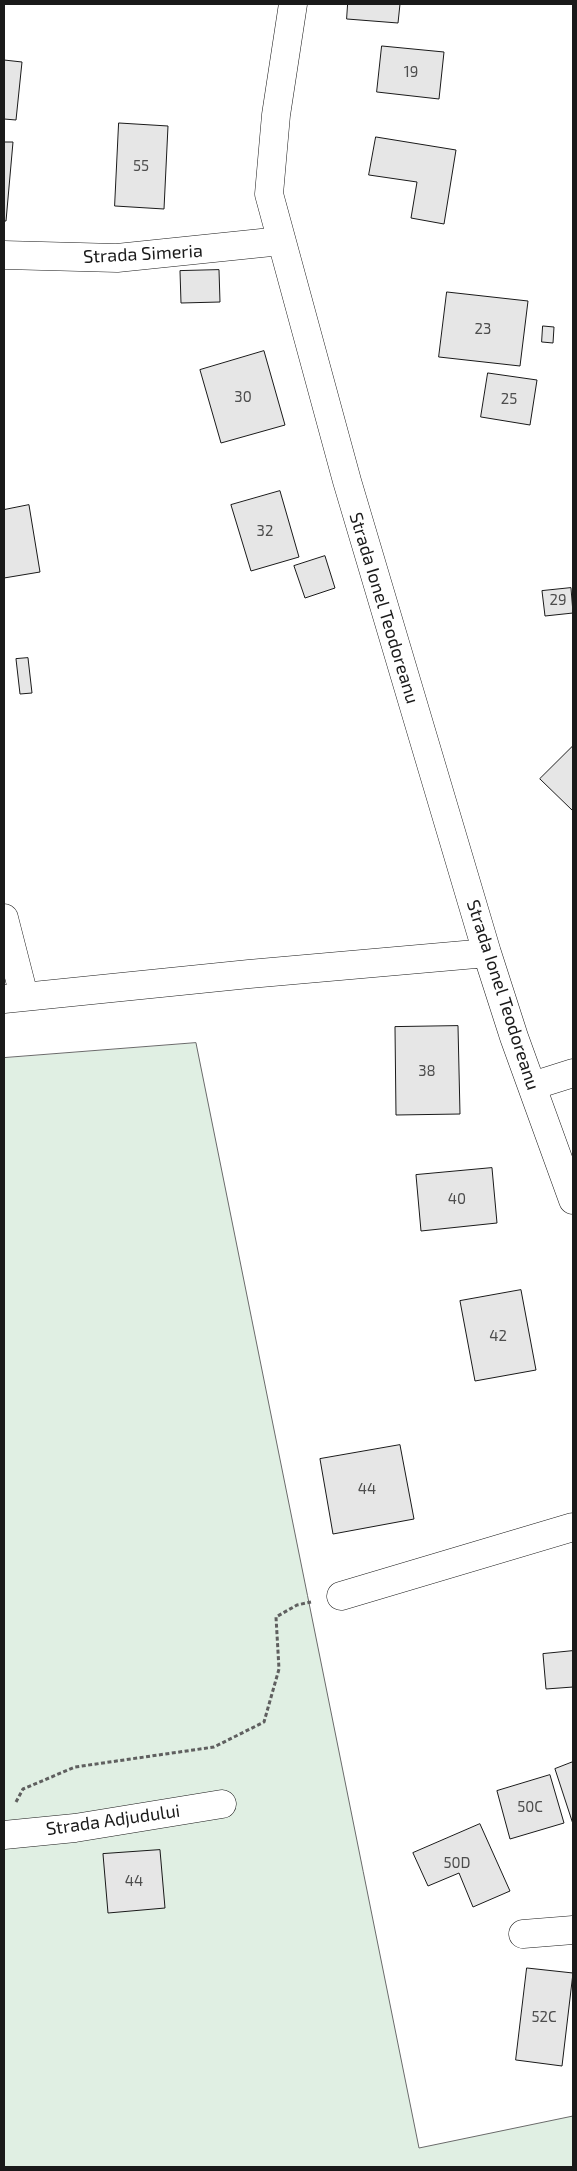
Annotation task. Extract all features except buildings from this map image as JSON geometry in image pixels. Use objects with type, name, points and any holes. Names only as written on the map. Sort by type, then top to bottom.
[{"type":"street","name":"Strada Ionel Teodoreanu","points":[[293,4],[276,115],[269,194],[347,481],[487,953],[573,1200]]},
{"type":"street","name":"Strada Simeria","points":[[4,255],[117,258],[281,241]]},
{"type":"street","points":[[4,918],[14,998],[487,953]]},
{"type":"street","points":[[532,1086],[573,1073]]},
{"type":"street","points":[[341,1596],[573,1527]]},
{"type":"street","name":"Strada Adjudului","points":[[4,1835],[75,1828],[222,1804]]},
{"type":"street","points":[[523,1934],[573,1930]]},
{"type":"path","points":[[13,1806],[23,1789],[75,1767],[214,1747],[264,1722],[279,1669],[276,1617],[296,1605],[341,1596]]},
{"type":"green space","points":[[196,1043],[419,2148],[573,2116],[573,2167],[4,2167],[4,1058]]}]
